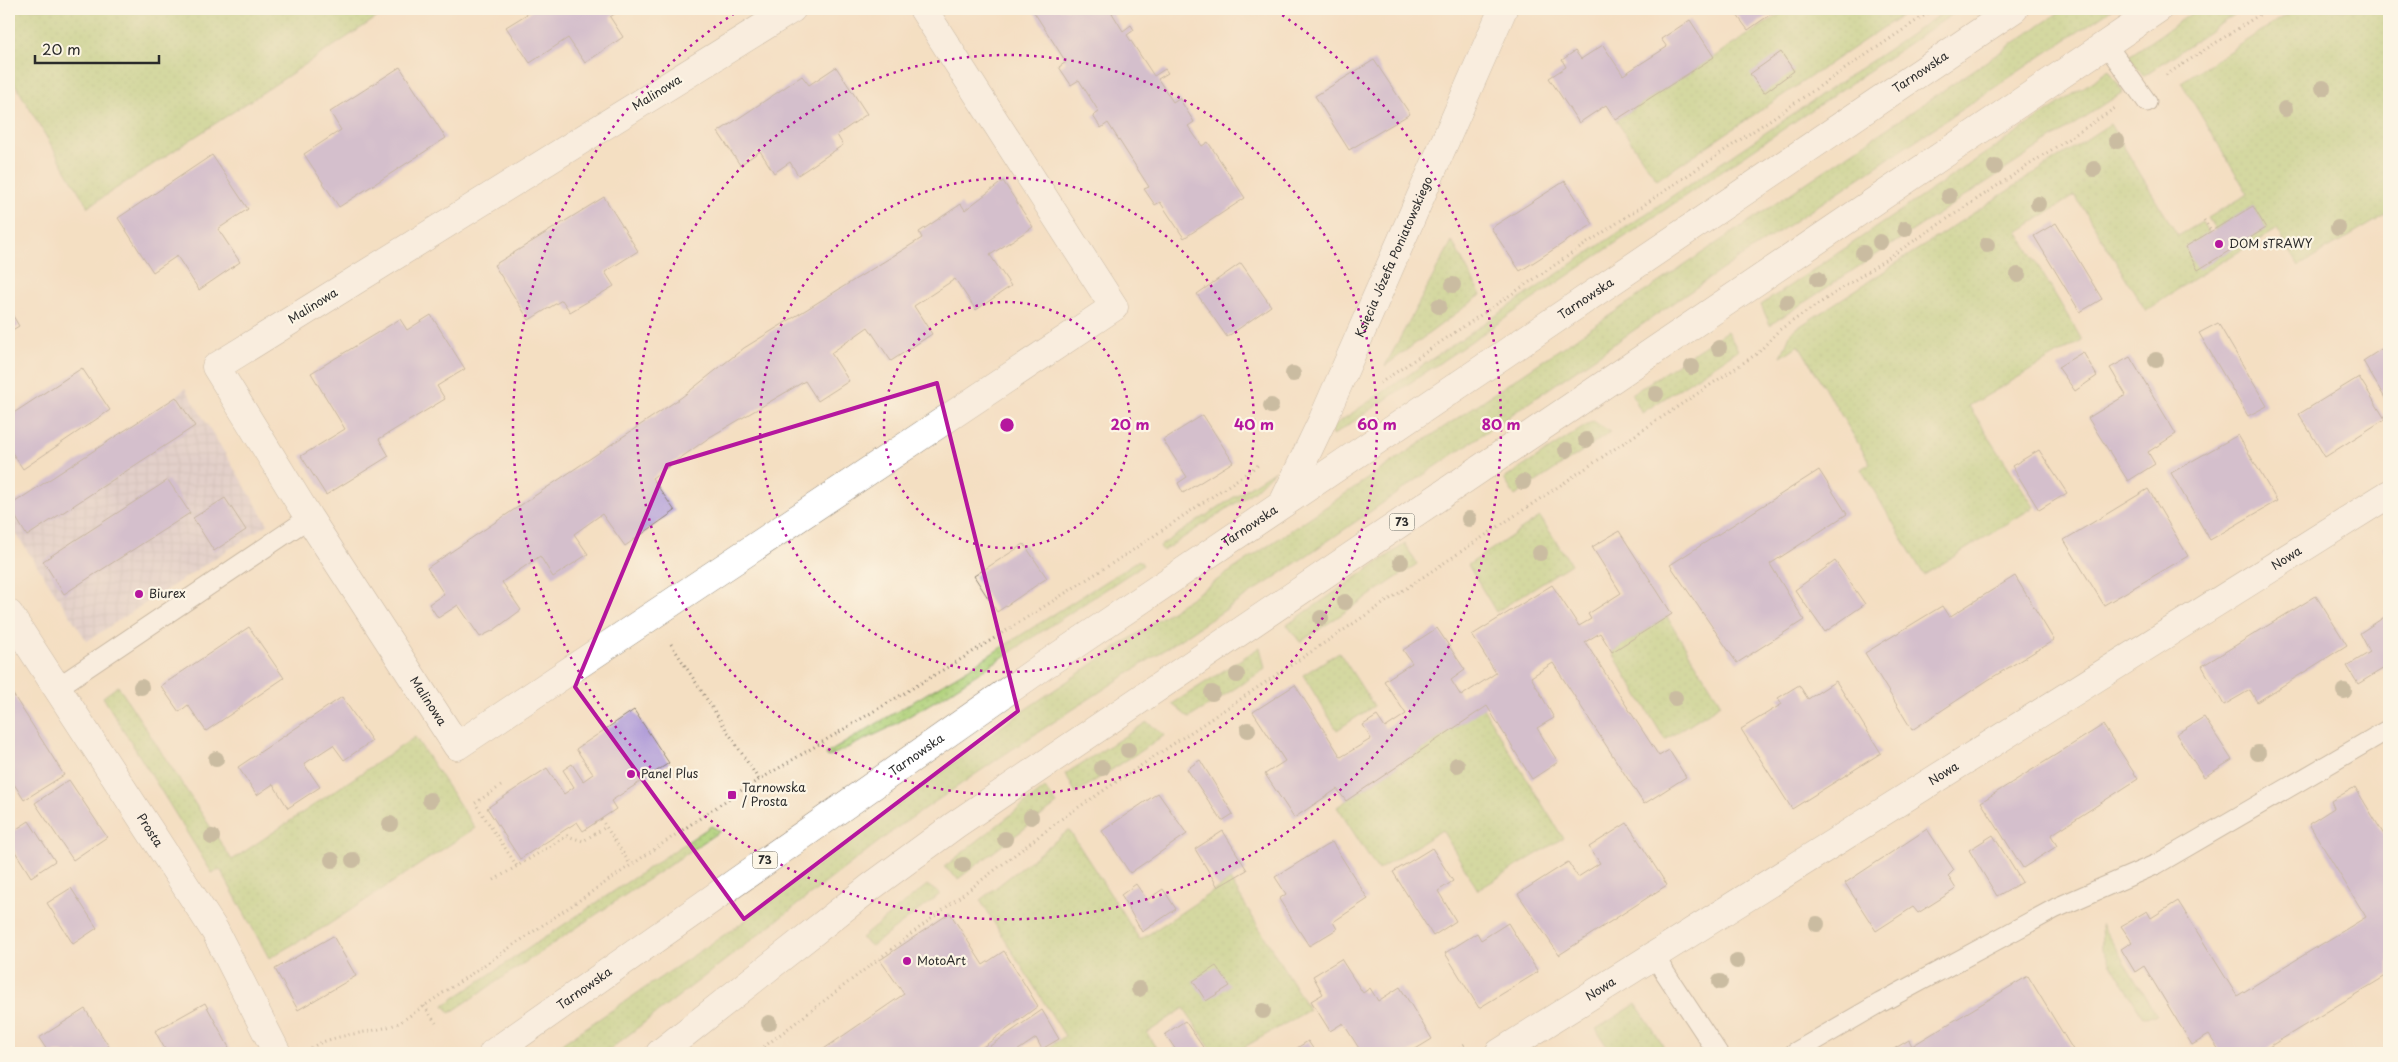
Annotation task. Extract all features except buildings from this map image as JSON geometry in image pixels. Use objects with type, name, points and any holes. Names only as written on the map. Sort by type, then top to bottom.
[{"type":"street","name":"Malinowa","points":[[652,615],[457,746],[309,518],[216,367],[792,9]]},
{"type":"street","points":[[652,615],[1114,307],[923,9]]},
{"type":"street","name":"Księcia Józefa Poniatowskiego","points":[[1283,503],[1323,419],[1503,9]]},
{"type":"street","name":"Tarnowska","points":[[493,1053],[1031,674],[2014,9]]},
{"type":"street","name":"73","points":[[660,1053],[872,886],[956,825],[2158,9]]},
{"type":"street","name":"Nowa","points":[[1499,1053],[2389,494]]},
{"type":"street","name":"Prosta","points":[[9,614],[215,931],[277,1053]]},
{"type":"lane","points":[[2106,44],[2143,97]]},
{"type":"lane","points":[[58,687],[309,518]]},
{"type":"lane","points":[[1794,1053],[1880,1003],[2056,908],[2157,864],[2389,729]]},
{"type":"lane","points":[[1654,956],[1718,1053]]},
{"type":"path","points":[[1373,387],[1934,9]]},
{"type":"path","points":[[756,1053],[1064,817],[1758,353],[1779,330],[1984,193],[2143,97],[2268,9]]},
{"type":"path","points":[[2204,220],[2211,231]]},
{"type":"path","points":[[311,1048],[323,1042],[391,1026],[424,1006],[630,864],[759,780],[963,658],[1105,568],[1267,459]]},
{"type":"path","points":[[652,615],[759,780]]},
{"type":"path","points":[[501,786],[475,802],[517,866]]},
{"type":"path","points":[[600,819],[630,864]]},
{"type":"path","points":[[494,880],[567,836],[583,841],[606,827]]},
{"type":"path","points":[[424,1006],[436,1023]]},
{"type":"highlighted area","points":[[937,383],[1018,711],[744,919],[575,687],[667,465]]},
{"type":"shaded area","points":[[185,388],[268,524],[87,641],[9,523],[9,506],[176,397]]},
{"type":"green space","points":[[9,9],[390,9],[88,207],[9,74]]},
{"type":"green space","points":[[1788,9],[1911,9],[1657,180],[1616,120]]},
{"type":"green space","points":[[1948,9],[1960,9],[1332,436],[1333,426]]},
{"type":"green space","points":[[2064,9],[2112,9],[1720,271],[1271,580],[1011,750],[898,827],[605,1053],[548,1053],[739,925],[1020,713]]},
{"type":"green space","points":[[2198,9],[2243,9],[2143,76],[2129,56]]},
{"type":"green space","points":[[2296,9],[2389,9],[2389,213],[2299,266],[2277,229],[2193,279],[2146,311],[2075,195],[2018,232],[2082,340],[1969,406],[2034,507],[1924,575],[1861,469],[1870,463],[1799,345],[1781,357],[1791,332],[2110,124],[2178,236],[2202,222],[2208,233],[2199,269],[2266,228],[2253,206],[2215,229],[2208,218],[2248,194],[2181,82]]},
{"type":"green space","points":[[2109,70],[2123,92],[1770,325],[1761,305]]},
{"type":"green space","points":[[1452,241],[1481,295],[1385,366]]},
{"type":"green space","points":[[1727,331],[1738,350],[1642,413],[1632,394]]},
{"type":"green space","points":[[1593,421],[1611,432],[1515,496],[1504,479]]},
{"type":"green space","points":[[1275,470],[1254,491],[1163,551],[1160,546]]},
{"type":"green space","points":[[1540,517],[1571,564],[1496,612],[1468,565]]},
{"type":"green space","points":[[1405,544],[1417,564],[1300,642],[1287,625]]},
{"type":"green space","points":[[1139,560],[1143,565],[945,695],[887,729],[828,757],[826,754],[966,670]]},
{"type":"green space","points":[[1667,617],[1721,704],[1665,740],[1612,652]]},
{"type":"green space","points":[[1260,647],[1265,669],[1189,718],[1172,704]]},
{"type":"green space","points":[[1339,652],[1374,706],[1337,730],[1303,675]]},
{"type":"green space","points":[[118,686],[232,860],[415,737],[475,828],[328,925],[269,958],[220,869],[212,873],[103,697]]},
{"type":"green space","points":[[1483,708],[1563,838],[1478,890],[1442,830],[1378,870],[1337,807]]},
{"type":"green space","points":[[1147,722],[1165,735],[1076,793],[1065,774]]},
{"type":"green space","points":[[1045,788],[1057,804],[958,879],[944,867]]},
{"type":"green space","points":[[711,826],[720,831],[450,1013],[444,1005]]},
{"type":"green space","points":[[1069,830],[1140,940],[1230,880],[1309,1010],[1234,1053],[1214,1053],[1184,1008],[1147,1033],[1159,1053],[1041,1053],[1065,1036],[980,900]]},
{"type":"green space","points":[[927,885],[940,894],[872,946],[861,938]]},
{"type":"green space","points":[[2101,924],[2157,1016],[2143,1017],[2102,948]]},
{"type":"green space","points":[[1636,1004],[1668,1053],[1611,1053],[1596,1029]]},
{"type":"place","name":"DOM sTRAWY","points":[[2219,244]]},
{"type":"place","name":"Biurex","points":[[139,594]]},
{"type":"place","name":"Panel Plus","points":[[631,774]]},
{"type":"place","name":"Tarnowska / Prosta","points":[[732,795]]},
{"type":"place","name":"MotoArt","points":[[907,961]]}]
